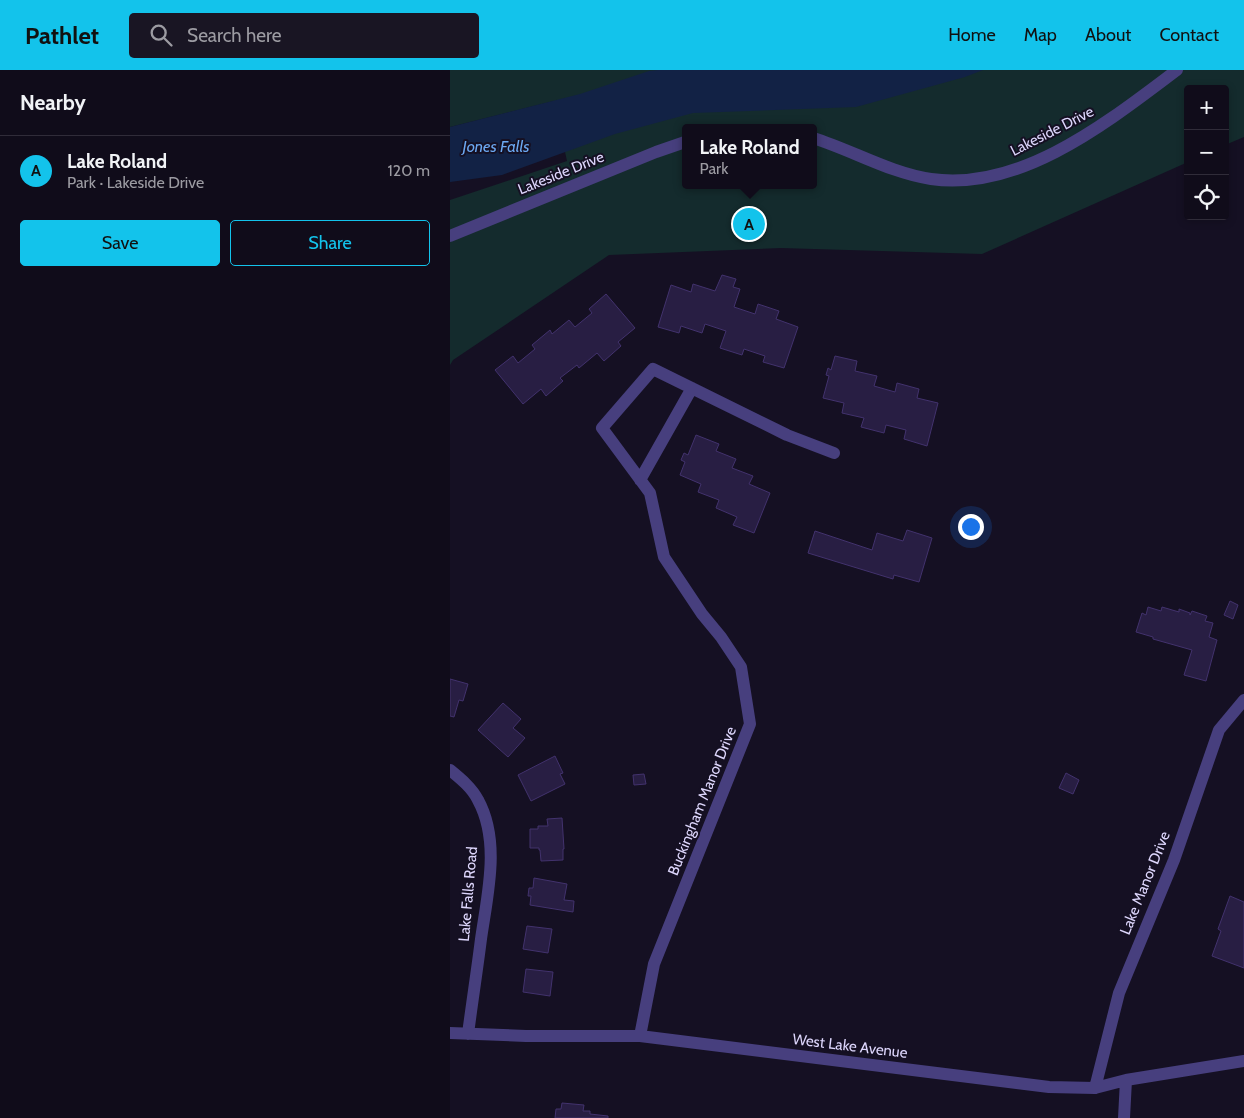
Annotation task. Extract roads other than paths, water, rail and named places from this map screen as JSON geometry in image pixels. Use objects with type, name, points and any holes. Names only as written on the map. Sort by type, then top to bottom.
[{"type":"street","name":"Lakeside Drive","points":[[817,139],[922,177],[952,180],[995,175],[1016,169],[1085,135],[1132,104],[1177,70]]},
{"type":"street","name":"Lakeside Drive","points":[[450,236],[682,143]]},
{"type":"street","name":"Buckingham Manor Drive","points":[[640,1036],[654,964],[750,724],[741,667],[721,637],[702,614],[664,557],[650,492],[602,428],[653,369],[787,435],[834,453]]},
{"type":"street","points":[[640,480],[692,388]]},
{"type":"street","name":"Lake Manor Drive","points":[[1095,1088],[1119,993],[1174,860],[1219,730],[1244,700]]},
{"type":"street","name":"Lake Falls Road","points":[[450,770],[467,784],[478,800],[487,824],[491,851],[487,897],[468,1034]]},
{"type":"street","name":"West Lake Avenue","points":[[450,1033],[640,1036],[1049,1087],[1095,1088],[1126,1080],[1244,1062]]},
{"type":"street","points":[[1124,1118],[1126,1080]]},
{"type":"water","name":"Jones Falls","points":[[983,70],[965,77],[856,107],[693,113],[615,134],[502,175],[450,182],[450,127],[580,94],[649,71]]},
{"type":"place","name":"Lake Roland","points":[[749,224]]}]
